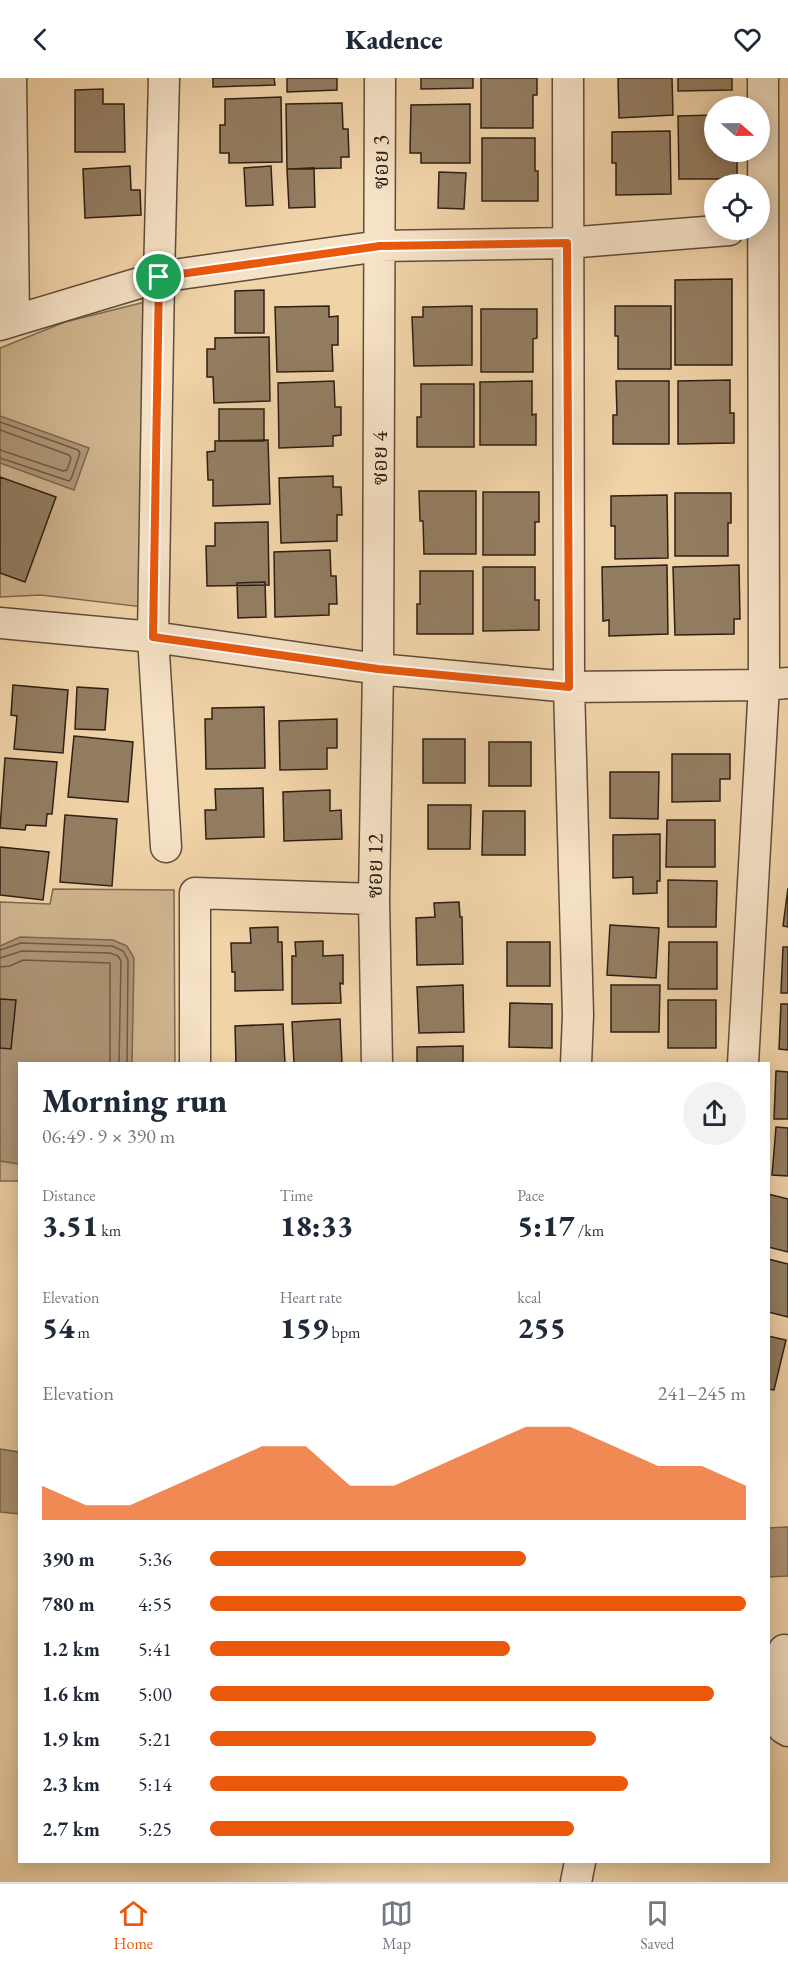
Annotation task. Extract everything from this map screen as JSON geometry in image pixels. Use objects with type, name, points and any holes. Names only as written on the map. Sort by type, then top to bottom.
[{"type":"street","points":[[11,78],[7,322],[159,277],[380,246],[567,243],[704,232]]},
{"type":"street","points":[[164,78],[153,637],[166,847]]},
{"type":"street","name":"ซอย 3","points":[[380,78],[380,246]]},
{"type":"street","points":[[568,78],[569,687],[578,1015],[576,1062]]},
{"type":"street","points":[[762,174],[763,78]]},
{"type":"street","points":[[743,1062],[776,684],[761,240]]},
{"type":"street","name":"ซอย 4","points":[[378,669],[380,246]]},
{"type":"street","points":[[0,623],[153,637],[378,669],[569,687],[776,684]]},
{"type":"street","name":"ซอย 12","points":[[377,1062],[374,899],[378,669]]},
{"type":"street","points":[[195,1062],[195,893],[374,899]]},
{"type":"street","points":[[784,1650],[778,1711],[783,1728],[788,1731]]},
{"type":"street","points":[[576,1882],[580,1863]]},
{"type":"shaded area","points":[[145,302],[143,607],[41,595],[0,597],[0,348],[65,322]]},
{"type":"shaded area","points":[[53,889],[174,890],[175,1062],[18,1062],[18,1181],[0,1181],[0,902],[50,904]]},
{"type":"water","points":[[0,416],[89,448],[74,490],[0,463]]},
{"type":"water","points":[[20,937],[113,940],[127,946],[134,958],[132,1062],[18,1062],[18,1164],[0,1161],[0,946]]},
{"type":"water","points":[[0,1449],[18,1452],[18,1514],[0,1512]]},
{"type":"water","points":[[788,1527],[788,1576],[770,1577],[770,1528]]},
{"type":"building","points":[[213,78],[274,78],[275,85],[213,87]]},
{"type":"building","points":[[287,78],[337,78],[337,90],[287,92]]},
{"type":"building","points":[[421,78],[473,78],[473,88],[421,89]]},
{"type":"building","points":[[481,78],[537,78],[537,95],[533,95],[533,128],[481,128]]},
{"type":"building","points":[[618,78],[672,78],[673,115],[619,118]]},
{"type":"building","points":[[678,78],[732,78],[732,90],[678,91]]},
{"type":"building","points":[[103,89],[103,104],[124,104],[125,152],[75,152],[75,90]]},
{"type":"building","points":[[281,97],[282,162],[229,163],[229,153],[220,153],[220,125],[225,125],[225,99]]},
{"type":"building","points":[[342,103],[343,129],[348,129],[349,157],[341,157],[341,168],[287,169],[286,104]]},
{"type":"building","points":[[470,104],[470,163],[421,163],[421,153],[410,153],[411,105]]},
{"type":"building","points":[[704,115],[704,162],[737,162],[737,174],[704,174],[704,179],[679,179],[678,116]]},
{"type":"building","points":[[670,131],[671,194],[616,195],[616,163],[612,163],[612,132]]},
{"type":"building","points":[[482,138],[535,138],[538,201],[482,201]]},
{"type":"building","points":[[130,166],[131,190],[140,190],[141,215],[85,218],[83,169]]},
{"type":"building","points":[[271,166],[273,205],[246,206],[244,168]]},
{"type":"building","points":[[314,168],[315,207],[289,208],[287,169]]},
{"type":"building","points":[[439,172],[466,173],[464,209],[438,208]]},
{"type":"building","points":[[732,279],[732,365],[675,365],[675,280]]},
{"type":"building","points":[[264,290],[264,333],[235,333],[235,291]]},
{"type":"building","points":[[329,306],[329,317],[338,316],[338,345],[332,345],[333,371],[277,372],[275,307]]},
{"type":"building","points":[[472,306],[472,365],[414,366],[412,317],[423,317],[423,307]]},
{"type":"building","points":[[615,306],[671,306],[671,369],[618,369]]},
{"type":"building","points":[[481,309],[537,309],[537,338],[533,339],[533,372],[481,372]]},
{"type":"building","points":[[269,337],[270,401],[214,403],[213,377],[207,377],[207,349],[215,349],[215,338]]},
{"type":"building","points":[[730,380],[730,413],[734,413],[734,443],[678,444],[678,381]]},
{"type":"building","points":[[334,381],[335,407],[341,407],[341,435],[333,436],[333,446],[279,448],[278,383]]},
{"type":"building","points":[[532,381],[532,415],[536,414],[536,445],[480,445],[480,382]]},
{"type":"building","points":[[616,381],[669,381],[669,444],[613,444],[613,415],[617,415]]},
{"type":"building","points":[[421,384],[474,384],[474,447],[417,447],[417,417],[421,417]]},
{"type":"building","points":[[219,409],[264,409],[264,441],[219,441]]},
{"type":"building","points":[[268,440],[270,504],[213,506],[213,480],[208,480],[207,452],[215,451],[215,441]]},
{"type":"building","points":[[333,476],[333,487],[341,487],[342,515],[337,515],[337,541],[281,543],[279,478]]},
{"type":"building","points":[[0,477],[56,497],[25,582],[0,573]]},
{"type":"building","points":[[419,491],[476,491],[476,554],[424,554]]},
{"type":"building","points":[[483,492],[539,492],[539,522],[535,522],[535,555],[483,555]]},
{"type":"building","points":[[675,493],[731,493],[728,556],[675,556]]},
{"type":"building","points":[[667,495],[668,558],[615,559],[615,526],[611,526],[611,496]]},
{"type":"building","points":[[268,522],[269,585],[207,586],[206,546],[215,546],[215,523]]},
{"type":"building","points":[[330,550],[331,576],[336,576],[337,604],[329,604],[329,615],[275,617],[274,552]]},
{"type":"building","points":[[667,565],[668,634],[609,636],[609,620],[603,621],[602,567]]},
{"type":"building","points":[[739,565],[740,619],[734,619],[734,634],[675,635],[673,567]]},
{"type":"building","points":[[483,567],[535,567],[535,600],[539,600],[539,630],[483,631]]},
{"type":"building","points":[[420,571],[473,571],[473,634],[417,634]]},
{"type":"building","points":[[265,582],[266,617],[238,618],[237,583]]},
{"type":"building","points":[[13,685],[68,690],[63,753],[14,749],[17,716],[11,715]]},
{"type":"building","points":[[77,687],[108,689],[105,730],[75,729]]},
{"type":"building","points":[[264,707],[265,768],[206,769],[205,719],[212,719],[212,708]]},
{"type":"building","points":[[337,719],[337,748],[327,748],[327,769],[280,770],[279,721]]},
{"type":"building","points":[[74,736],[133,742],[128,802],[68,797]]},
{"type":"building","points":[[423,739],[465,739],[465,783],[423,783]]},
{"type":"building","points":[[489,742],[531,742],[531,786],[489,786]]},
{"type":"building","points":[[672,754],[730,754],[730,779],[720,779],[720,801],[672,802]]},
{"type":"building","points":[[5,758],[57,762],[52,814],[47,814],[46,826],[26,825],[25,830],[0,828]]},
{"type":"building","points":[[610,772],[659,772],[658,819],[610,818]]},
{"type":"building","points":[[263,788],[264,837],[206,839],[205,810],[216,810],[215,789]]},
{"type":"building","points":[[330,790],[330,811],[341,810],[342,839],[284,841],[283,792]]},
{"type":"building","points":[[428,805],[471,805],[470,849],[428,849]]},
{"type":"building","points":[[483,811],[525,811],[525,855],[482,855]]},
{"type":"building","points":[[65,815],[117,819],[112,886],[60,882]]},
{"type":"building","points":[[667,820],[715,820],[715,867],[666,867]]},
{"type":"building","points":[[660,834],[660,881],[657,881],[657,893],[633,894],[633,877],[613,878],[613,835]]},
{"type":"building","points":[[0,847],[49,852],[43,900],[0,895]]},
{"type":"building","points":[[668,880],[717,881],[716,927],[668,927]]},
{"type":"building","points":[[788,888],[788,927],[783,926]]},
{"type":"building","points":[[459,902],[460,917],[462,917],[463,964],[417,965],[416,918],[435,917],[434,903]]},
{"type":"building","points":[[610,925],[659,928],[656,978],[607,975]]},
{"type":"building","points":[[278,927],[278,942],[282,942],[283,990],[235,991],[231,943],[251,943],[250,928]]},
{"type":"building","points":[[323,941],[323,956],[343,955],[343,984],[340,983],[341,1003],[292,1004],[292,956],[296,956],[295,942]]},
{"type":"building","points":[[507,942],[550,942],[550,986],[507,986]]},
{"type":"building","points":[[669,942],[717,942],[717,989],[668,989]]},
{"type":"building","points":[[783,947],[788,947],[788,993],[781,993]]},
{"type":"building","points":[[463,985],[464,1032],[419,1033],[417,987]]},
{"type":"building","points":[[611,985],[660,985],[659,1032],[611,1032]]},
{"type":"building","points":[[0,999],[16,1000],[11,1049],[0,1048]]},
{"type":"building","points":[[668,1000],[716,1000],[716,1048],[668,1048]]},
{"type":"building","points":[[510,1003],[552,1004],[552,1048],[509,1047]]},
{"type":"building","points":[[781,1004],[788,1004],[788,1050],[779,1049]]},
{"type":"building","points":[[340,1019],[342,1062],[294,1062],[292,1022]]},
{"type":"building","points":[[283,1024],[285,1062],[236,1062],[235,1026]]},
{"type":"building","points":[[463,1046],[463,1062],[417,1062],[417,1047]]},
{"type":"building","points":[[776,1071],[788,1072],[788,1119],[774,1119]]},
{"type":"building","points":[[776,1127],[788,1128],[788,1176],[772,1175]]},
{"type":"building","points":[[770,1194],[788,1199],[788,1252],[770,1248]]},
{"type":"building","points":[[770,1260],[788,1264],[788,1317],[770,1312]]},
{"type":"building","points":[[770,1336],[786,1340],[774,1390],[770,1389]]},
{"type":"route","points":[[567,243],[569,687],[378,669],[153,637],[159,277],[380,246],[567,243]]}]
